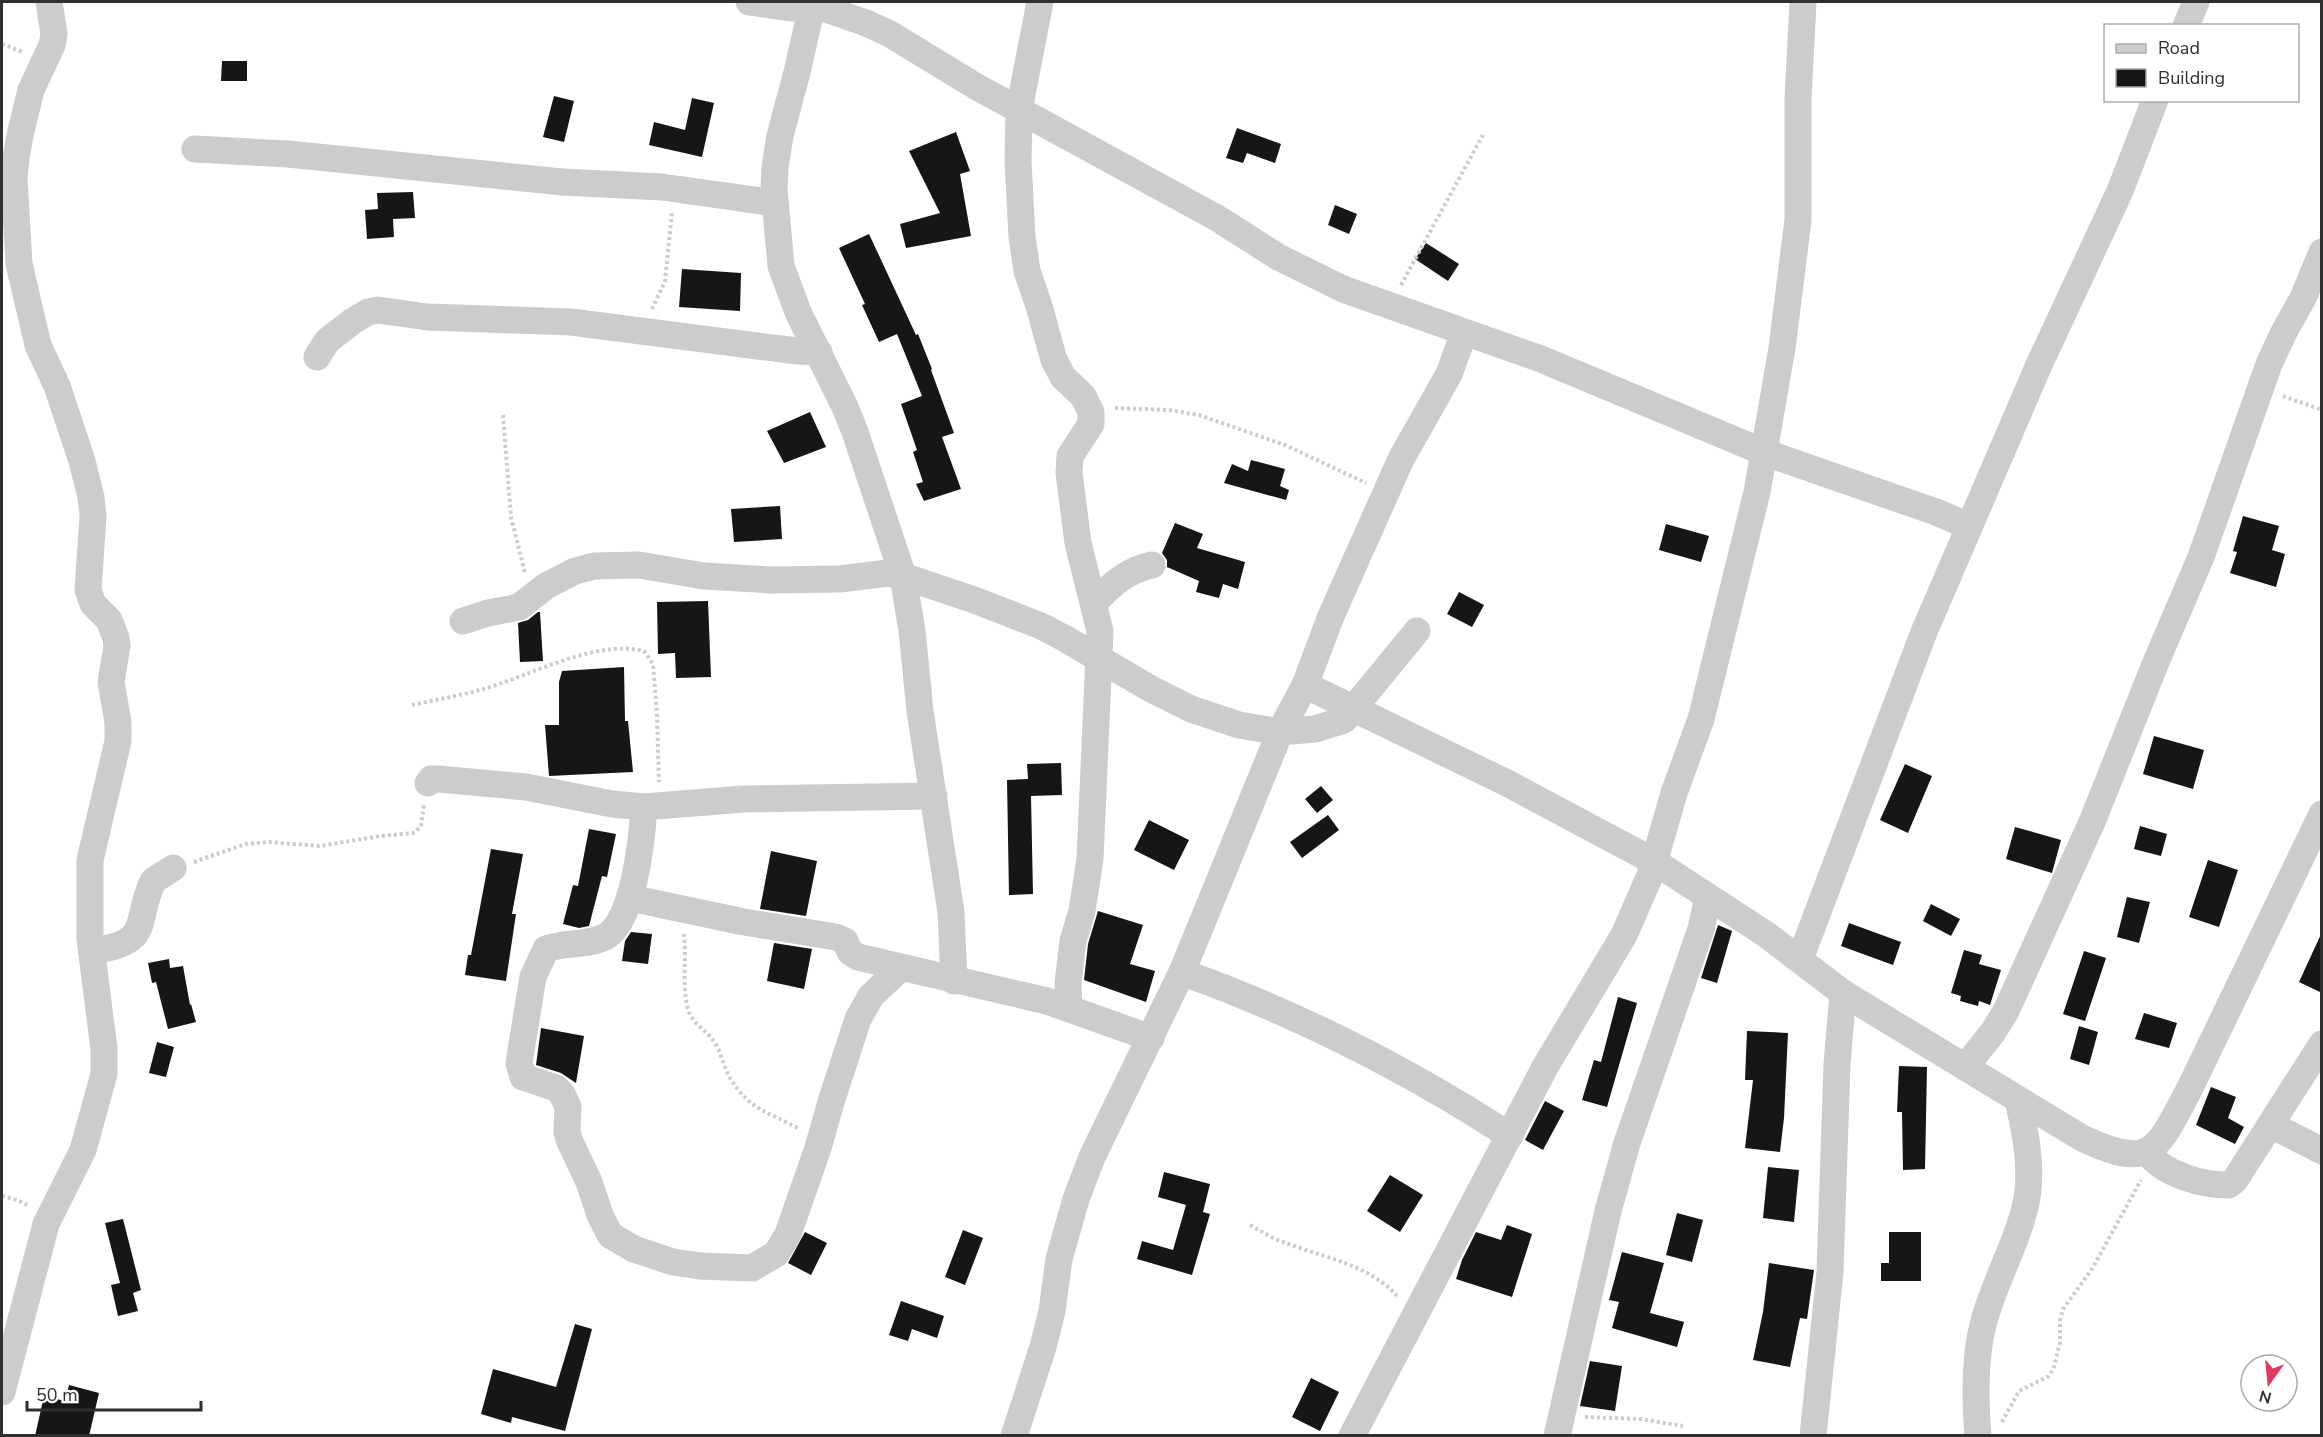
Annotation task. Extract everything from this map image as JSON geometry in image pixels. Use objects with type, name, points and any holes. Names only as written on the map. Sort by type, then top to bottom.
[{"type":"street","points":[[2,1392],[46,1224],[83,1149],[104,1074],[104,1049],[89,913],[90,860],[118,741],[118,722],[111,682],[117,646],[114,629],[90,597],[88,590],[93,516],[91,497],[82,461],[57,386],[38,345],[19,264],[14,178],[20,135],[31,90],[52,45],[54,34],[50,2]]},
{"type":"street","points":[[749,2],[791,8],[812,5],[842,14],[890,34],[976,87],[1208,213],[1280,258],[1343,289],[1580,374],[1766,453],[1903,500],[1969,526]]},
{"type":"street","points":[[1040,2],[1019,110],[1018,161],[1022,237],[1027,271],[1059,369],[1083,396],[1091,412],[1091,424],[1071,456],[1069,473],[1078,543],[1100,631],[1090,859],[1082,911],[1072,941],[1068,983],[1069,1008]]},
{"type":"street","points":[[1352,1436],[1545,1067],[1624,935],[1646,888],[1674,793],[1701,719],[1766,453],[1782,348],[1798,220],[1798,99],[1803,2]]},
{"type":"street","points":[[2187,24],[2196,2]]},
{"type":"street","points":[[812,5],[780,136],[775,167],[775,203],[782,266],[798,312],[819,352],[859,441],[903,576],[912,631],[920,711],[951,912],[954,981]]},
{"type":"street","points":[[1800,959],[1924,632],[2038,367],[2120,191],[2154,102]]},
{"type":"street","points":[[195,149],[300,156],[562,182],[681,188],[775,203]]},
{"type":"street","points":[[1966,1066],[1993,1032],[2006,1011],[2069,875],[2201,557],[2276,347],[2303,298],[2322,252]]},
{"type":"street","points":[[317,357],[327,341],[353,321],[378,310],[427,317],[551,321],[819,352]]},
{"type":"street","points":[[1014,1436],[1043,1347],[1052,1311],[1059,1259],[1076,1199],[1110,1118],[1182,972],[1280,732],[1305,685],[1331,616],[1401,459],[1449,374],[1464,333]]},
{"type":"street","points":[[464,621],[488,613],[519,608],[539,590],[575,572],[594,566],[621,564],[655,567],[704,576],[772,580],[840,579],[888,573],[903,576],[1017,616],[1064,638],[1151,689],[1191,709],[1239,725],[1280,732],[1315,729],[1344,720],[1417,631]]},
{"type":"street","points":[[1094,603],[1117,580],[1134,569],[1152,565]]},
{"type":"street","points":[[1305,685],[1507,783],[1655,862],[1767,935],[1843,993],[1966,1066],[2018,1100],[2096,1145],[2131,1154],[2150,1156],[2165,1169],[2183,1176],[2229,1185],[2235,1180],[2322,1044]]},
{"type":"street","points":[[428,783],[431,779],[439,779],[514,786],[612,804],[651,807],[743,799],[934,796]]},
{"type":"street","points":[[651,807],[630,898],[618,926],[608,935],[594,941],[559,945],[546,949],[533,977],[519,1063],[523,1077],[556,1088],[566,1101],[570,1142],[585,1172],[600,1215],[610,1235],[634,1249],[673,1262],[723,1268],[758,1266],[773,1257],[784,1244],[818,1148],[858,1019],[871,996],[901,968]]},
{"type":"street","points":[[2150,1156],[2189,1090],[2322,814]]},
{"type":"street","points":[[92,951],[112,948],[132,938],[141,923],[153,881],[173,868]]},
{"type":"street","points":[[1559,1427],[1611,1200],[1627,1143],[1701,929],[1708,897]]},
{"type":"street","points":[[630,898],[753,924],[836,937],[845,941],[854,955],[1069,1008],[1151,1038]]},
{"type":"street","points":[[1182,972],[1297,1018],[1354,1046],[1455,1101],[1510,1136]]},
{"type":"street","points":[[1813,1436],[1830,1272],[1843,993]]},
{"type":"street","points":[[1988,1433],[1976,1400],[1983,1323],[2028,1194],[2029,1149],[2018,1100]]},
{"type":"street","points":[[2271,1125],[2322,1150]]},
{"type":"path","points":[[1389,307],[1484,133]]},
{"type":"path","points":[[634,330],[657,301],[665,281],[671,214],[681,188]]},
{"type":"path","points":[[2261,388],[2322,410]]},
{"type":"path","points":[[1091,412],[1116,408],[1169,410],[1199,415],[1285,446],[1386,493]]},
{"type":"path","points":[[503,415],[511,517],[532,597]]},
{"type":"path","points":[[412,705],[481,690],[595,651],[631,648],[644,651],[653,664],[657,715],[659,778],[651,807]]},
{"type":"path","points":[[173,868],[244,844],[320,846],[413,833],[422,823],[428,783]]},
{"type":"path","points":[[681,909],[688,1003],[693,1019],[713,1040],[730,1078],[747,1100],[758,1109],[805,1133],[818,1148]]},
{"type":"path","points":[[1988,1433],[2019,1391],[2049,1376],[2061,1342],[2060,1320],[2063,1308],[2092,1269],[2150,1156]]},
{"type":"path","points":[[1250,1225],[1281,1242],[1353,1267],[1381,1280],[1395,1293],[1413,1318]]},
{"type":"path","points":[[1559,1427],[1592,1417],[1640,1419],[1683,1426]]},
{"type":"building","points":[[222,61],[247,61],[247,81],[221,81]]},
{"type":"building","points":[[554,96],[574,101],[564,142],[543,137]]},
{"type":"building","points":[[692,98],[714,103],[702,157],[649,145],[654,122],[685,130]]},
{"type":"building","points":[[1237,128],[1281,144],[1275,163],[1247,153],[1243,163],[1226,158]]},
{"type":"building","points":[[956,132],[970,171],[960,174],[971,236],[906,248],[900,224],[940,213],[909,151]]},
{"type":"building","points":[[413,192],[415,218],[393,219],[394,237],[367,239],[365,210],[378,209],[377,193]]},
{"type":"building","points":[[1335,205],[1357,214],[1349,234],[1328,225]]},
{"type":"building","points":[[869,234],[916,335],[918,334],[954,433],[942,437],[961,489],[924,501],[916,484],[923,482],[913,452],[917,450],[901,404],[922,396],[897,334],[879,342],[862,305],[865,304],[839,248]]},
{"type":"building","points":[[1426,243],[1459,264],[1448,281],[1415,259]]},
{"type":"building","points":[[682,269],[741,273],[740,311],[679,307]]},
{"type":"building","points":[[810,412],[826,447],[784,463],[767,431]]},
{"type":"building","points":[[1251,460],[1285,469],[1280,486],[1289,490],[1286,500],[1224,483],[1232,464],[1248,471]]},
{"type":"building","points":[[780,506],[782,539],[734,542],[731,509]]},
{"type":"building","points":[[2243,516],[2279,526],[2272,550],[2285,554],[2276,587],[2230,573],[2237,552],[2233,551]]},
{"type":"building","points":[[1175,523],[1203,534],[1197,548],[1245,562],[1238,589],[1223,584],[1219,598],[1196,592],[1199,581],[1167,567],[1167,560],[1162,553]]},
{"type":"building","points":[[1666,524],[1709,536],[1701,562],[1659,550]]},
{"type":"building","points":[[1459,592],[1484,605],[1472,627],[1447,614]]},
{"type":"building","points":[[708,601],[711,677],[676,678],[675,653],[658,654],[657,602]]},
{"type":"building","points":[[540,612],[543,661],[520,662],[518,623],[528,620]]},
{"type":"building","points":[[624,667],[625,721],[628,721],[633,772],[549,776],[545,725],[559,725],[559,682],[562,671]]},
{"type":"building","points":[[2154,736],[2204,750],[2193,789],[2143,774]]},
{"type":"building","points":[[1061,763],[1062,795],[1031,796],[1033,894],[1009,895],[1007,780],[1028,779],[1027,764]]},
{"type":"building","points":[[1905,764],[1932,776],[1908,833],[1880,820]]},
{"type":"building","points":[[1321,786],[1333,800],[1317,813],[1305,799]]},
{"type":"building","points":[[1328,815],[1339,830],[1302,858],[1290,842]]},
{"type":"building","points":[[1149,820],[1189,840],[1174,870],[1134,850]]},
{"type":"building","points":[[2140,826],[2167,834],[2161,856],[2134,849]]},
{"type":"building","points":[[2015,827],[2061,840],[2052,873],[2006,859]]},
{"type":"building","points":[[589,829],[616,834],[607,877],[602,876],[589,926],[579,928],[563,924],[573,885],[578,886]]},
{"type":"building","points":[[491,849],[523,854],[512,914],[516,914],[506,981],[465,975],[468,955],[471,955]]},
{"type":"building","points":[[771,851],[817,861],[806,916],[760,909]]},
{"type":"building","points":[[2208,860],[2238,870],[2219,927],[2189,917]]},
{"type":"building","points":[[2127,897],[2150,902],[2139,943],[2117,937]]},
{"type":"building","points":[[1931,904],[1960,919],[1951,936],[1923,921]]},
{"type":"building","points":[[1098,911],[1143,925],[1130,964],[1155,971],[1146,1002],[1084,980],[1088,944]]},
{"type":"building","points":[[1849,923],[1901,942],[1893,965],[1841,946]]},
{"type":"building","points":[[1718,925],[1732,931],[1717,983],[1701,978]]},
{"type":"building","points":[[631,932],[652,934],[648,964],[622,961],[625,941]]},
{"type":"building","points":[[2322,932],[2322,993],[2299,982]]},
{"type":"building","points":[[774,943],[812,949],[804,989],[767,981]]},
{"type":"building","points":[[1964,950],[1982,955],[1979,964],[2001,970],[1990,1005],[1979,1001],[1978,1006],[1960,1001],[1961,996],[1951,993]]},
{"type":"building","points":[[2084,951],[2106,958],[2085,1021],[2063,1014]]},
{"type":"building","points":[[169,959],[170,968],[183,966],[190,1005],[196,1022],[168,1029],[156,982],[152,983],[148,963]]},
{"type":"building","points":[[1618,997],[1637,1003],[1607,1107],[1582,1100],[1594,1060],[1601,1062]]},
{"type":"building","points":[[2144,1013],[2177,1023],[2169,1048],[2135,1039]]},
{"type":"building","points":[[2079,1026],[2098,1032],[2089,1065],[2070,1059]]},
{"type":"building","points":[[541,1028],[584,1036],[576,1083],[561,1073],[536,1065]]},
{"type":"building","points":[[1747,1031],[1788,1033],[1780,1152],[1745,1148],[1753,1080],[1745,1080]]},
{"type":"building","points":[[157,1042],[174,1047],[166,1077],[149,1073]]},
{"type":"building","points":[[1899,1066],[1927,1067],[1925,1169],[1903,1170],[1902,1112],[1897,1112]]},
{"type":"building","points":[[2211,1087],[2236,1097],[2228,1118],[2244,1127],[2235,1144],[2196,1125]]},
{"type":"building","points":[[1545,1101],[1564,1111],[1543,1150],[1525,1140]]},
{"type":"building","points":[[1768,1167],[1799,1170],[1794,1222],[1763,1218]]},
{"type":"building","points":[[1164,1172],[1210,1184],[1203,1212],[1210,1214],[1192,1275],[1137,1259],[1142,1241],[1173,1250],[1186,1205],[1158,1197]]},
{"type":"building","points":[[1390,1175],[1423,1195],[1400,1232],[1367,1211]]},
{"type":"building","points":[[1677,1213],[1703,1220],[1692,1262],[1666,1255]]},
{"type":"building","points":[[123,1219],[141,1290],[133,1293],[138,1311],[118,1316],[111,1285],[120,1283],[105,1223]]},
{"type":"building","points":[[1507,1225],[1532,1234],[1512,1297],[1456,1279],[1462,1260],[1476,1232],[1501,1240]]},
{"type":"building","points":[[963,1230],[983,1238],[965,1285],[945,1277]]},
{"type":"building","points":[[805,1232],[827,1243],[811,1275],[788,1263]]},
{"type":"building","points":[[1889,1232],[1921,1232],[1921,1281],[1881,1281],[1881,1263],[1889,1263]]},
{"type":"building","points":[[1622,1252],[1664,1263],[1650,1313],[1684,1322],[1677,1347],[1612,1328],[1619,1302],[1609,1300]]},
{"type":"building","points":[[1769,1263],[1814,1270],[1807,1319],[1800,1318],[1790,1367],[1753,1360],[1763,1312]]},
{"type":"building","points":[[901,1301],[944,1316],[937,1338],[912,1329],[908,1341],[889,1335]]},
{"type":"building","points":[[575,1324],[592,1329],[565,1431],[512,1417],[511,1423],[481,1414],[493,1369],[556,1387]]},
{"type":"building","points":[[1590,1361],[1622,1366],[1615,1411],[1580,1406]]},
{"type":"building","points":[[1311,1378],[1339,1392],[1320,1431],[1292,1417]]},
{"type":"building","points":[[69,1385],[99,1393],[89,1436],[35,1436],[44,1396],[65,1401]]}]
